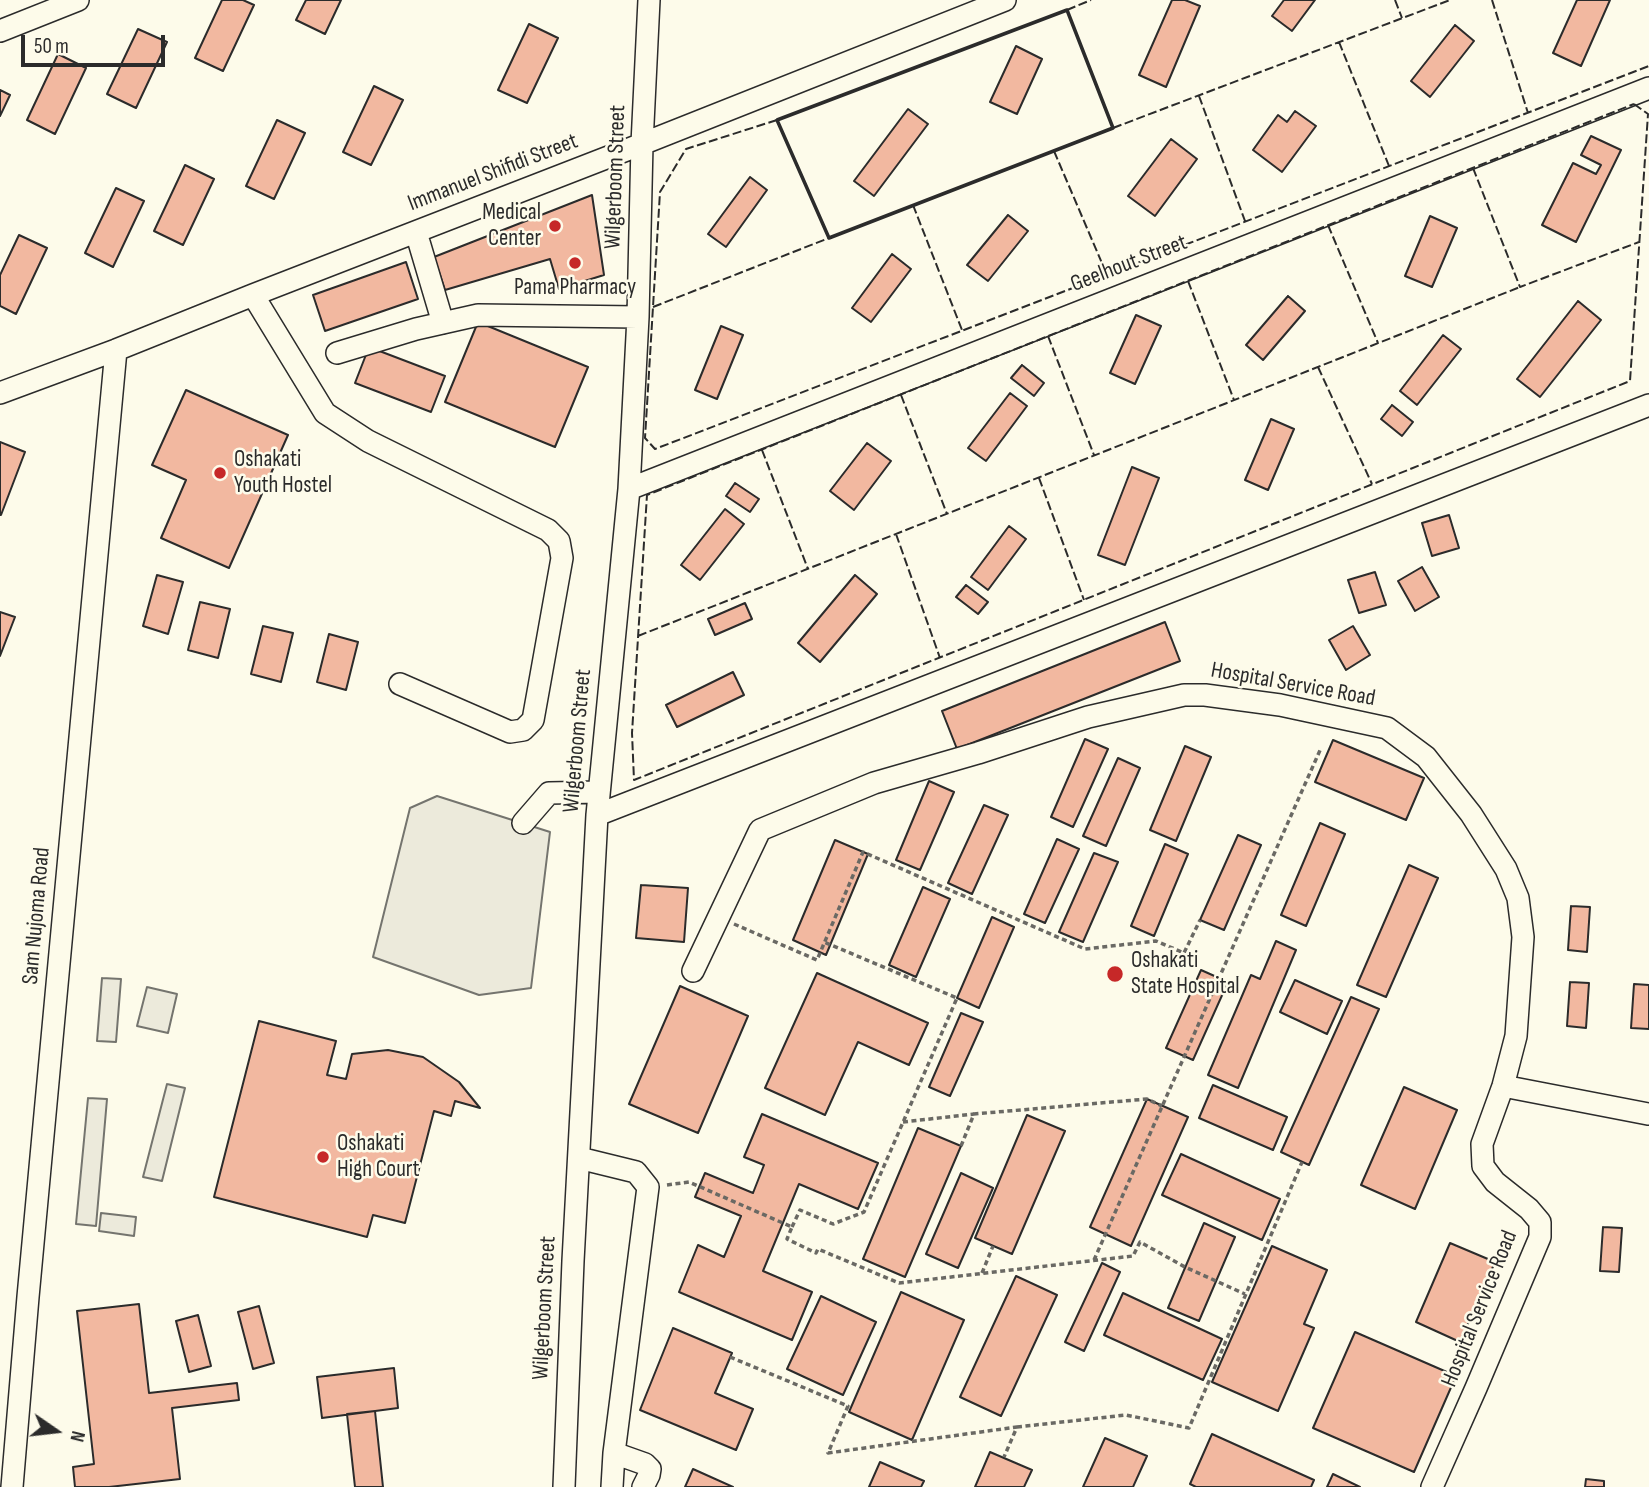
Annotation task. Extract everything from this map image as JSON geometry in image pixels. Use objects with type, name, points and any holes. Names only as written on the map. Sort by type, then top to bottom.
[{"type":"street","points":[[0,31],[78,0]]},
{"type":"street","name":"Wilgerboom Street","points":[[564,1487],[597,815],[629,489],[649,0]]},
{"type":"street","name":"Immanuel Shifidi Street","points":[[0,393],[117,350],[1005,0]]},
{"type":"street","name":"Geelhout Street","points":[[629,489],[1649,88]]},
{"type":"street","points":[[416,232],[443,323]]},
{"type":"street","points":[[253,295],[325,413],[368,441],[548,530],[559,541],[562,558],[533,720],[523,730],[510,732],[400,684]]},
{"type":"street","points":[[337,354],[478,315],[638,317]]},
{"type":"street","name":"Sam Nujoma Road","points":[[12,1487],[117,350]]},
{"type":"street","points":[[597,815],[1649,405]]},
{"type":"street","name":"Hospital Service Road","points":[[693,971],[760,830],[874,783],[1088,717],[1184,695],[1205,695],[1280,705],[1387,728],[1426,757],[1471,814],[1506,869],[1518,898],[1523,937],[1516,1036],[1503,1086],[1482,1143],[1483,1166],[1495,1182],[1529,1209],[1540,1222],[1540,1237],[1432,1487]]},
{"type":"street","points":[[523,823],[549,793],[599,792]]},
{"type":"street","points":[[1503,1086],[1649,1114],[1649,1132]]},
{"type":"street","points":[[579,1158],[636,1172],[648,1187],[612,1487]]},
{"type":"street","points":[[614,1453],[645,1464],[650,1469],[643,1487]]},
{"type":"path","points":[[1094,1260],[1321,748]]},
{"type":"path","points":[[733,924],[817,960],[863,852],[1085,949],[1156,941],[1184,953],[1200,920]]},
{"type":"path","points":[[824,942],[957,998],[864,1212],[833,1224],[800,1210],[787,1239],[816,1253],[818,1249],[899,1283],[1133,1256],[1140,1242],[1245,1294]]},
{"type":"path","points":[[902,1122],[1147,1099],[1163,1106]]},
{"type":"path","points":[[961,1146],[974,1114]]},
{"type":"path","points":[[730,1357],[848,1405],[828,1453],[1126,1415],[1189,1428],[1302,1162]]},
{"type":"path","points":[[648,1187],[689,1182],[792,1227]]},
{"type":"path","points":[[982,1273],[993,1246]]},
{"type":"path","points":[[1004,1457],[1017,1427]]},
{"type":"shaded area","points":[[437,796],[550,832],[531,988],[479,995],[373,957],[410,808]]},
{"type":"shaded area","points":[[102,978],[121,979],[116,1042],[97,1041]]},
{"type":"shaded area","points":[[147,987],[177,994],[168,1033],[137,1026]]},
{"type":"shaded area","points":[[167,1084],[185,1088],[162,1181],[143,1177]]},
{"type":"shaded area","points":[[88,1098],[107,1099],[96,1226],[76,1224]]},
{"type":"shaded area","points":[[101,1213],[136,1217],[134,1236],[99,1231]]},
{"type":"building","points":[[222,0],[243,0],[254,5],[223,71],[195,58]]},
{"type":"building","points":[[306,0],[341,0],[325,34],[296,20]]},
{"type":"building","points":[[1172,0],[1185,0],[1200,6],[1166,87],[1139,75]]},
{"type":"building","points":[[1284,0],[1315,0],[1292,31],[1272,16]]},
{"type":"building","points":[[1577,0],[1610,0],[1581,66],[1553,53]]},
{"type":"building","points":[[529,24],[558,38],[527,103],[498,90]]},
{"type":"building","points":[[1455,25],[1474,41],[1430,97],[1411,81]]},
{"type":"building","points":[[138,29],[167,42],[136,108],[107,94]]},
{"type":"building","points":[[1016,46],[1042,59],[1017,114],[990,102]]},
{"type":"building","points":[[58,54],[86,68],[55,134],[27,120]]},
{"type":"building","points":[[374,86],[403,100],[371,165],[343,152]]},
{"type":"building","points":[[0,90],[10,95],[0,116]]},
{"type":"building","points":[[908,109],[928,124],[874,196],[854,181]]},
{"type":"building","points":[[1295,111],[1316,126],[1282,172],[1253,150],[1278,115],[1287,122]]},
{"type":"building","points":[[277,120],[305,133],[274,199],[246,186]]},
{"type":"building","points":[[1591,136],[1621,150],[1576,242],[1542,225],[1573,163],[1596,174],[1601,165],[1581,155]]},
{"type":"building","points":[[1171,139],[1197,159],[1155,216],[1128,196]]},
{"type":"building","points":[[185,165],[214,179],[183,245],[154,231]]},
{"type":"building","points":[[750,177],[767,190],[726,247],[708,234]]},
{"type":"building","points":[[116,188],[144,201],[113,267],[85,253]]},
{"type":"building","name":"Medical Center","points":[[592,195],[604,275],[559,289],[550,259],[445,290],[434,257]]},
{"type":"building","points":[[1008,215],[1028,231],[988,281],[967,265]]},
{"type":"building","points":[[1430,216],[1457,228],[1432,287],[1405,276]]},
{"type":"building","points":[[19,235],[47,248],[16,314],[0,306],[0,275]]},
{"type":"building","points":[[892,254],[911,269],[871,322],[852,308]]},
{"type":"building","points":[[406,262],[418,299],[325,331],[313,295]]},
{"type":"building","points":[[1288,296],[1305,311],[1263,360],[1246,345]]},
{"type":"building","points":[[1578,301],[1601,320],[1540,397],[1517,379]]},
{"type":"building","points":[[1136,315],[1161,326],[1135,384],[1110,373]]},
{"type":"building","points":[[478,322],[588,367],[555,447],[445,402]]},
{"type":"building","points":[[721,326],[743,335],[717,399],[695,390]]},
{"type":"building","points":[[1443,335],[1461,349],[1417,405],[1400,391]]},
{"type":"building","points":[[369,347],[445,376],[431,412],[355,383]]},
{"type":"building","points":[[1022,365],[1044,383],[1034,396],[1011,378]]},
{"type":"building","name":"Oshakati Youth Hostel","points":[[186,390],[288,435],[229,568],[161,538],[186,480],[152,465]]},
{"type":"building","points":[[1010,393],[1027,406],[986,461],[968,448]]},
{"type":"building","points":[[1392,405],[1413,422],[1402,436],[1381,419]]},
{"type":"building","points":[[1271,419],[1294,429],[1268,490],[1245,480]]},
{"type":"building","points":[[0,442],[25,452],[1,515],[0,515]]},
{"type":"building","points":[[867,443],[891,461],[854,510],[830,491]]},
{"type":"building","points":[[1132,467],[1159,478],[1125,565],[1098,555]]},
{"type":"building","points":[[735,483],[759,499],[750,512],[726,496]]},
{"type":"building","points":[[725,509],[744,524],[700,580],[681,565]]},
{"type":"building","points":[[1449,515],[1459,548],[1432,556],[1422,523]]},
{"type":"building","points":[[1009,526],[1026,539],[988,590],[971,577]]},
{"type":"building","points":[[1422,567],[1439,597],[1415,611],[1398,581]]},
{"type":"building","points":[[1375,572],[1386,605],[1359,613],[1348,580]]},
{"type":"building","points":[[157,575],[183,582],[168,634],[143,626]]},
{"type":"building","points":[[855,575],[877,594],[820,662],[798,643]]},
{"type":"building","points":[[966,585],[988,602],[978,614],[956,597]]},
{"type":"building","points":[[200,602],[230,609],[218,658],[188,650]]},
{"type":"building","points":[[745,603],[752,619],[715,635],[708,619]]},
{"type":"building","points":[[0,612],[15,617],[0,656]]},
{"type":"building","points":[[1165,622],[1180,661],[957,749],[942,711]]},
{"type":"building","points":[[263,626],[293,633],[281,682],[251,674]]},
{"type":"building","points":[[1353,626],[1370,655],[1346,670],[1329,640]]},
{"type":"building","points":[[329,634],[358,642],[346,690],[317,682]]},
{"type":"building","points":[[733,672],[744,695],[677,727],[666,705]]},
{"type":"building","points":[[1085,739],[1108,749],[1073,827],[1051,817]]},
{"type":"building","points":[[1333,740],[1424,778],[1406,820],[1315,782]]},
{"type":"building","points":[[1185,746],[1211,757],[1176,841],[1150,830]]},
{"type":"building","points":[[1118,758],[1140,768],[1106,846],[1083,836]]},
{"type":"building","points":[[929,781],[954,792],[920,870],[896,860]]},
{"type":"building","points":[[984,805],[1008,815],[972,894],[948,883]]},
{"type":"building","points":[[1320,823],[1345,834],[1306,926],[1281,915]]},
{"type":"building","points":[[1238,835],[1261,845],[1224,930],[1200,920]]},
{"type":"building","points":[[1057,839],[1079,849],[1045,923],[1024,914]]},
{"type":"building","points":[[835,840],[868,854],[826,955],[793,940]]},
{"type":"building","points":[[1165,844],[1188,854],[1154,936],[1131,926]]},
{"type":"building","points":[[1094,853],[1118,862],[1083,942],[1059,932]]},
{"type":"building","points":[[1409,865],[1438,878],[1386,997],[1357,985]]},
{"type":"building","points":[[641,885],[688,888],[684,942],[636,938]]},
{"type":"building","points":[[923,887],[950,899],[916,977],[889,965]]},
{"type":"building","points":[[1571,906],[1590,907],[1587,952],[1568,950]]},
{"type":"building","points":[[992,917],[1014,927],[979,1008],[957,998]]},
{"type":"building","points":[[1276,941],[1296,950],[1238,1088],[1208,1075],[1251,975],[1260,979]]},
{"type":"building","points":[[1201,970],[1228,982],[1193,1060],[1166,1048]]},
{"type":"building","points":[[817,973],[928,1023],[909,1065],[858,1042],[825,1115],[765,1088]]},
{"type":"building","points":[[1295,980],[1342,1001],[1327,1034],[1280,1012]]},
{"type":"building","points":[[1570,982],[1589,983],[1586,1028],[1567,1026]]},
{"type":"building","points":[[1634,984],[1649,985],[1649,1029],[1631,1028]]},
{"type":"building","points":[[680,986],[748,1016],[698,1133],[629,1104]]},
{"type":"building","points":[[1351,997],[1379,1009],[1309,1165],[1281,1152]]},
{"type":"building","points":[[961,1013],[983,1022],[950,1096],[929,1087]]},
{"type":"building","name":"Oshakati High Court","points":[[259,1021],[336,1041],[327,1075],[346,1079],[352,1054],[388,1050],[423,1057],[459,1082],[480,1108],[455,1101],[451,1116],[434,1111],[405,1223],[373,1215],[367,1237],[214,1197]]},
{"type":"building","points":[[1213,1085],[1287,1117],[1273,1150],[1199,1118]]},
{"type":"building","points":[[1404,1087],[1457,1110],[1415,1209],[1361,1185]]},
{"type":"building","points":[[1147,1099],[1188,1117],[1131,1246],[1090,1227]]},
{"type":"building","points":[[762,1114],[878,1163],[858,1209],[799,1184],[763,1271],[812,1292],[792,1340],[679,1292],[698,1245],[724,1257],[741,1216],[695,1197],[705,1173],[753,1193],[764,1165],[744,1157]]},
{"type":"building","points":[[1027,1115],[1065,1131],[1012,1254],[975,1238]]},
{"type":"building","points":[[918,1128],[961,1146],[905,1277],[863,1259]]},
{"type":"building","points":[[1181,1154],[1280,1199],[1262,1240],[1162,1195]]},
{"type":"building","points":[[961,1173],[993,1188],[958,1268],[926,1254]]},
{"type":"building","points":[[1204,1223],[1235,1237],[1199,1321],[1168,1308]]},
{"type":"building","points":[[1603,1227],[1622,1228],[1619,1272],[1600,1271]]},
{"type":"building","points":[[1450,1243],[1495,1262],[1460,1342],[1416,1322]]},
{"type":"building","points":[[1272,1246],[1327,1270],[1304,1324],[1314,1328],[1278,1411],[1212,1382]]},
{"type":"building","points":[[1102,1263],[1120,1272],[1084,1351],[1065,1342]]},
{"type":"building","points":[[1016,1276],[1057,1295],[1001,1416],[960,1397]]},
{"type":"building","points":[[901,1292],[964,1320],[912,1440],[849,1412]]},
{"type":"building","points":[[1123,1293],[1222,1339],[1203,1380],[1104,1335]]},
{"type":"building","points":[[821,1296],[876,1322],[843,1395],[787,1369]]},
{"type":"building","points":[[139,1304],[149,1393],[237,1383],[239,1400],[172,1408],[180,1479],[109,1487],[75,1487],[73,1467],[94,1464],[77,1311]]},
{"type":"building","points":[[259,1306],[274,1363],[253,1369],[238,1312]]},
{"type":"building","points":[[198,1315],[211,1366],[189,1372],[176,1321]]},
{"type":"building","points":[[673,1328],[732,1353],[715,1393],[753,1409],[736,1450],[640,1410]]},
{"type":"building","points":[[1355,1332],[1456,1376],[1414,1472],[1313,1428]]},
{"type":"building","points":[[394,1368],[398,1408],[322,1418],[317,1377]]},
{"type":"building","points":[[375,1411],[383,1487],[355,1487],[347,1414]]},
{"type":"building","points":[[1212,1434],[1314,1480],[1311,1487],[1196,1487],[1190,1484]]},
{"type":"building","points":[[1105,1438],[1147,1456],[1133,1487],[1083,1487]]},
{"type":"building","points":[[990,1452],[1032,1470],[1024,1487],[975,1487]]},
{"type":"building","points":[[880,1462],[924,1481],[921,1487],[869,1487]]},
{"type":"building","points":[[693,1469],[733,1487],[685,1487]]},
{"type":"building","points":[[1333,1474],[1360,1487],[1327,1487]]},
{"type":"building","points":[[1586,1479],[1604,1481],[1604,1487],[1585,1487]]},
{"type":"fence","points":[[1067,10],[1091,0]]},
{"type":"fence","points":[[1395,0],[1402,18]]},
{"type":"fence","points":[[1113,128],[1450,0]]},
{"type":"fence","points":[[1492,0],[1528,113]]},
{"type":"fence","points":[[1339,42],[1389,166]]},
{"type":"fence","points":[[777,120],[686,149],[660,192],[645,438],[655,449],[1649,66]]},
{"type":"fence","points":[[1199,96],[1245,221]]},
{"type":"fence","points":[[1634,104],[1648,114],[1630,381],[634,780],[632,733],[647,495],[1634,104]]},
{"type":"fence","points":[[1054,151],[1107,275]]},
{"type":"fence","points":[[1473,168],[1520,287],[1639,242]]},
{"type":"fence","points":[[913,205],[962,330]]},
{"type":"fence","points":[[1328,225],[1378,343]]},
{"type":"fence","points":[[653,307],[829,238]]},
{"type":"fence","points":[[1188,281],[1234,400]]},
{"type":"fence","points":[[638,636],[1520,287]]},
{"type":"fence","points":[[1048,336],[1094,455]]},
{"type":"fence","points":[[1318,367],[1372,484]]},
{"type":"fence","points":[[901,395],[947,514]]},
{"type":"fence","points":[[762,450],[808,569]]},
{"type":"fence","points":[[1039,478],[1084,600]]},
{"type":"fence","points":[[896,534],[940,658]]},
{"type":"wall","points":[[1067,10],[1113,128],[829,238],[777,120],[1067,10]]},
{"type":"place","name":"Medical Center","points":[[555,226]]},
{"type":"place","name":"Pama Pharmacy","points":[[575,263]]},
{"type":"place","name":"Oshakati Youth Hostel","points":[[220,473]]},
{"type":"place","name":"Oshakati State Hospital","points":[[1115,974]]},
{"type":"place","name":"Oshakati High Court","points":[[323,1157]]}]
